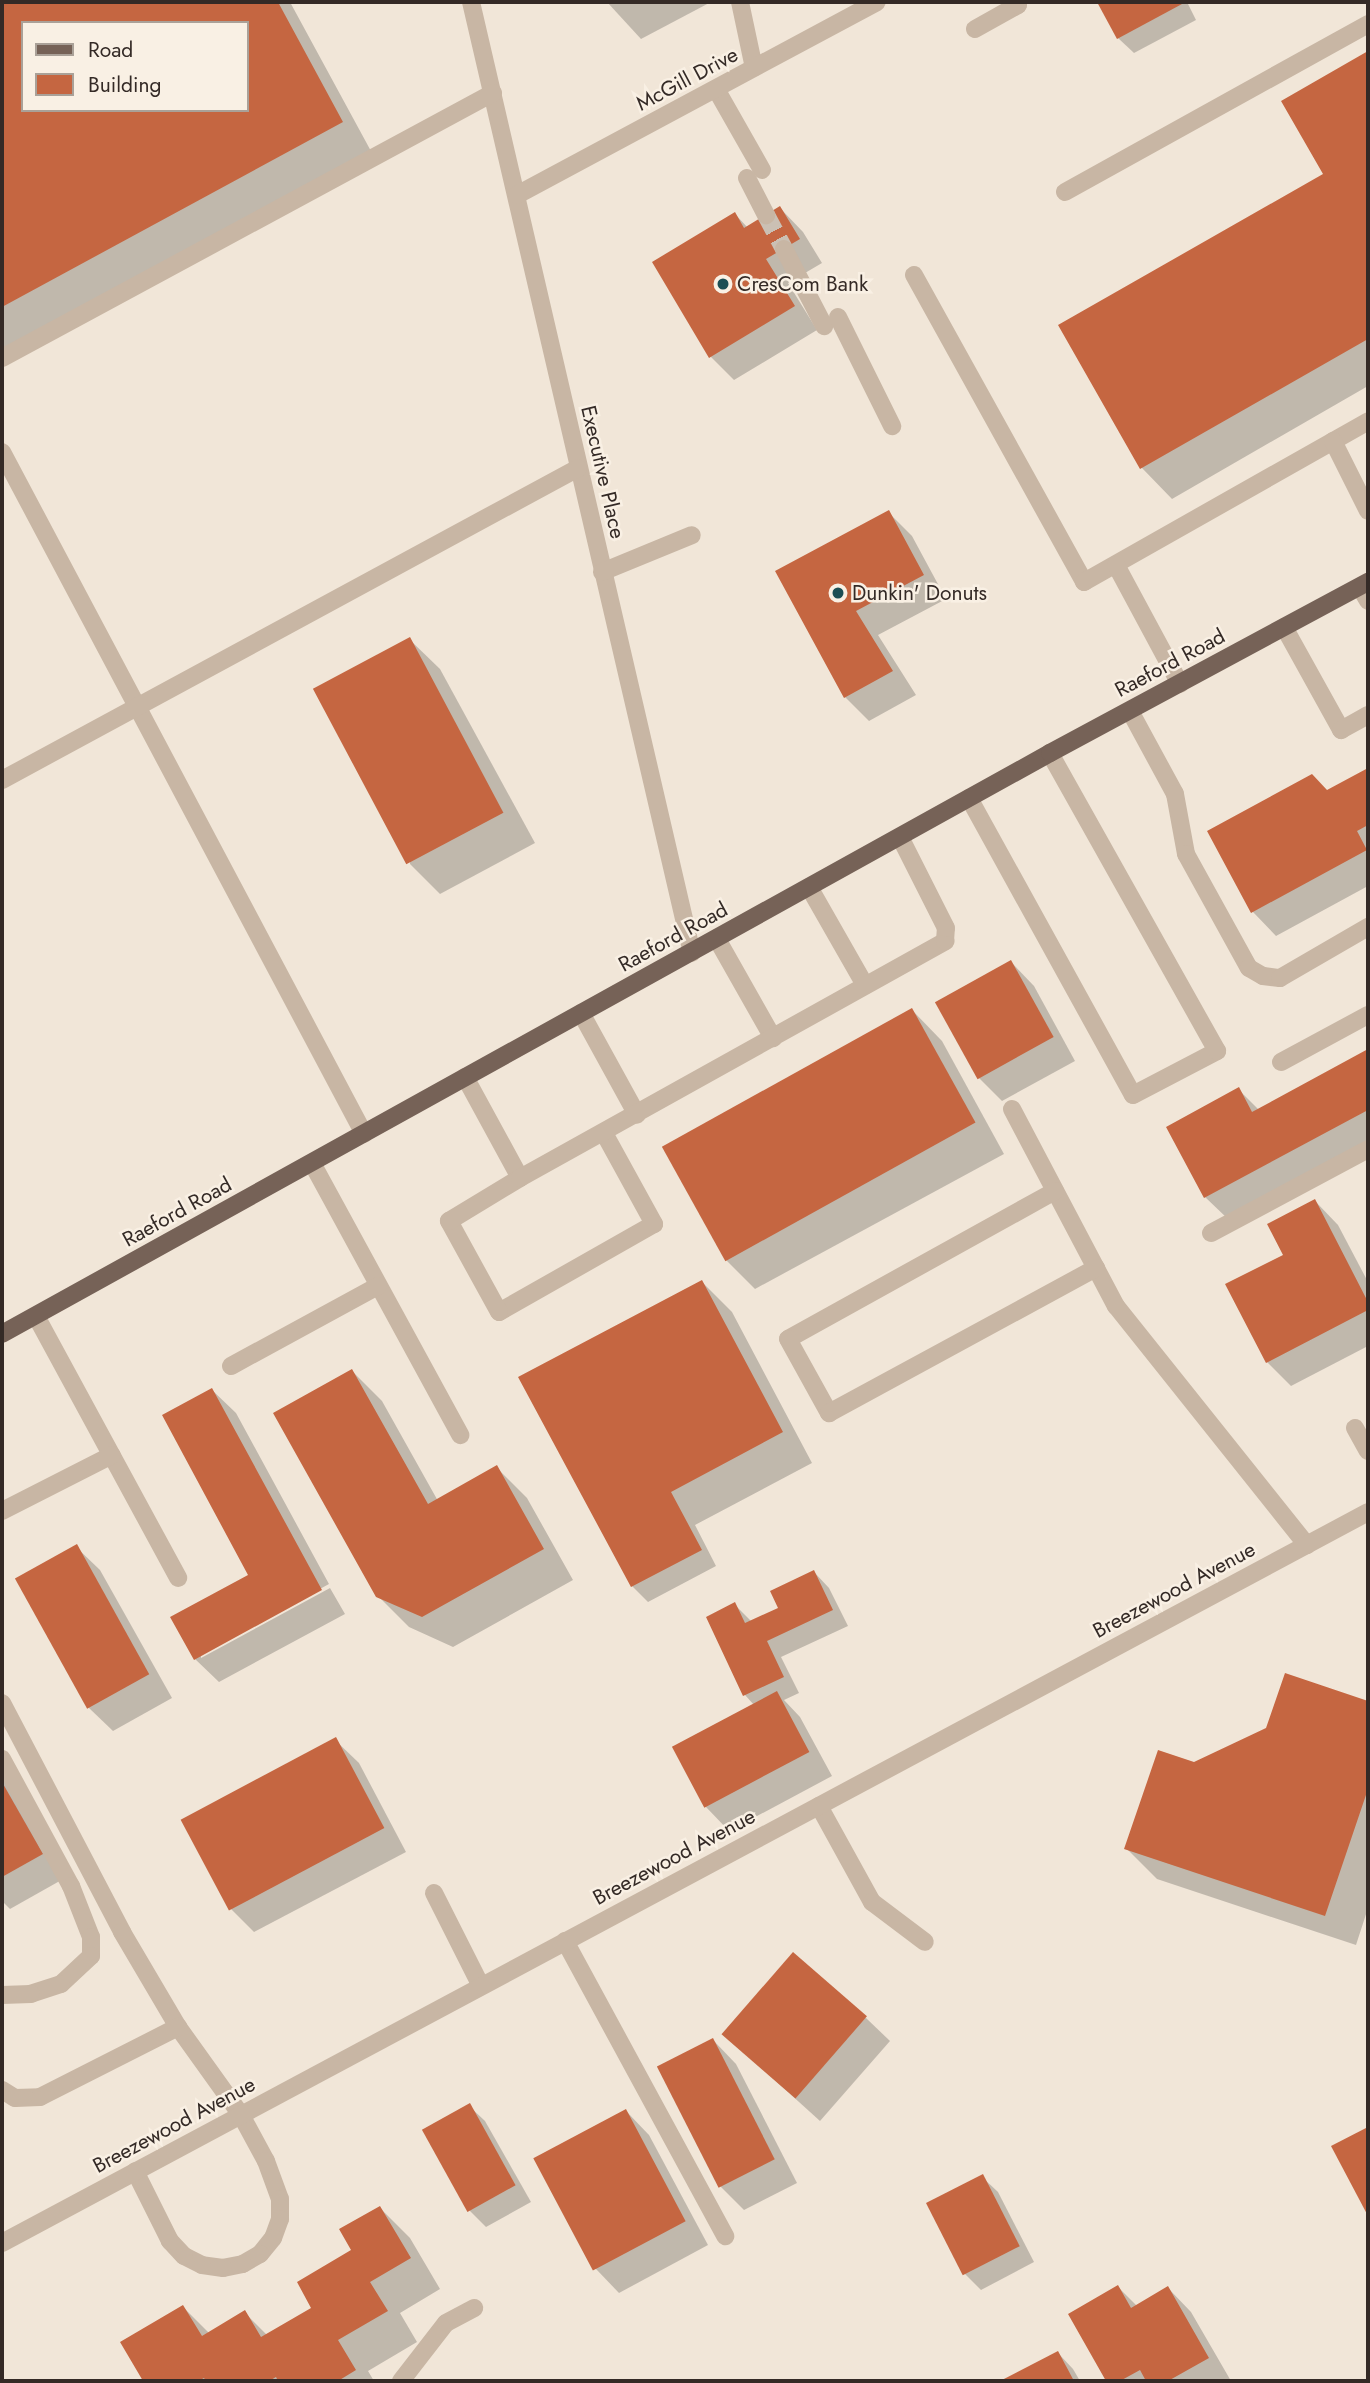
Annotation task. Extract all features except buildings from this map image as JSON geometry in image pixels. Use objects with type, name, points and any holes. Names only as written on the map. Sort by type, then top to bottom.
[{"type":"main road","name":"Raeford Road","points":[[2,1334],[1049,753],[1284,628],[1366,590]]},
{"type":"street","name":"Executive Place","points":[[471,2],[692,953]]},
{"type":"street","points":[[740,2],[754,68]]},
{"type":"street","name":"McGill Drive","points":[[517,195],[877,2]]},
{"type":"street","points":[[975,29],[1018,5],[1018,2]]},
{"type":"street","points":[[1065,192],[1368,24]]},
{"type":"street","points":[[716,89],[754,174],[766,215]]},
{"type":"street","points":[[2,358],[493,93]]},
{"type":"street","points":[[784,248],[831,321],[892,426]]},
{"type":"street","points":[[914,275],[1084,582],[1368,421]]},
{"type":"street","points":[[1333,441],[1368,512]]},
{"type":"street","points":[[2,452],[364,1134]]},
{"type":"street","points":[[2,780],[578,468]]},
{"type":"street","points":[[602,572],[692,535]]},
{"type":"street","points":[[1116,565],[1180,684]]},
{"type":"street","points":[[1284,628],[1341,730],[1368,715]]},
{"type":"street","points":[[1130,711],[1174,794],[1186,854],[1250,968],[1263,976],[1280,978],[1368,927]]},
{"type":"street","points":[[969,798],[1133,1095],[1217,1051],[1049,753]]},
{"type":"street","points":[[604,1133],[654,1224],[499,1312],[449,1221],[520,1178],[637,1115],[945,940],[946,928],[900,837]]},
{"type":"street","points":[[809,887],[865,985]]},
{"type":"street","points":[[718,939],[773,1038]]},
{"type":"street","points":[[582,1013],[637,1115]]},
{"type":"street","points":[[1281,1062],[1368,1015]]},
{"type":"street","points":[[465,1077],[520,1178]]},
{"type":"street","points":[[1012,1109],[1116,1306],[1307,1545]]},
{"type":"street","points":[[1210,1233],[1368,1149]]},
{"type":"street","points":[[312,1163],[460,1436]]},
{"type":"street","points":[[1055,1191],[788,1339],[829,1413],[1096,1268]]},
{"type":"street","points":[[231,1366],[378,1286]]},
{"type":"street","points":[[36,1315],[178,1578]]},
{"type":"street","points":[[1355,1428],[1368,1451]]},
{"type":"street","points":[[2,1511],[112,1455]]},
{"type":"street","name":"Breezewood Avenue","points":[[2,2243],[1368,1512]]},
{"type":"street","points":[[2,1703],[122,1932],[178,2027],[241,2115],[266,2161],[281,2199],[280,2219],[273,2238],[260,2254],[243,2264],[212,2267],[184,2256],[165,2232],[135,2171]]},
{"type":"street","points":[[2,1759],[71,1886],[92,1937],[91,1956],[61,1984],[31,1994],[2,1995]]},
{"type":"street","points":[[819,1805],[872,1902],[925,1942]]},
{"type":"street","points":[[434,1893],[481,1986]]},
{"type":"street","points":[[565,1941],[725,2236]]},
{"type":"street","points":[[2,2090],[15,2098],[40,2097],[178,2027]]},
{"type":"street","points":[[401,2381],[446,2323],[474,2308]]},
{"type":"tunnel","points":[[766,215],[784,249]]},
{"type":"place","name":"CresCom Bank","points":[[723,284]]},
{"type":"place","name":"Dunkin' Donuts","points":[[838,593]]}]
